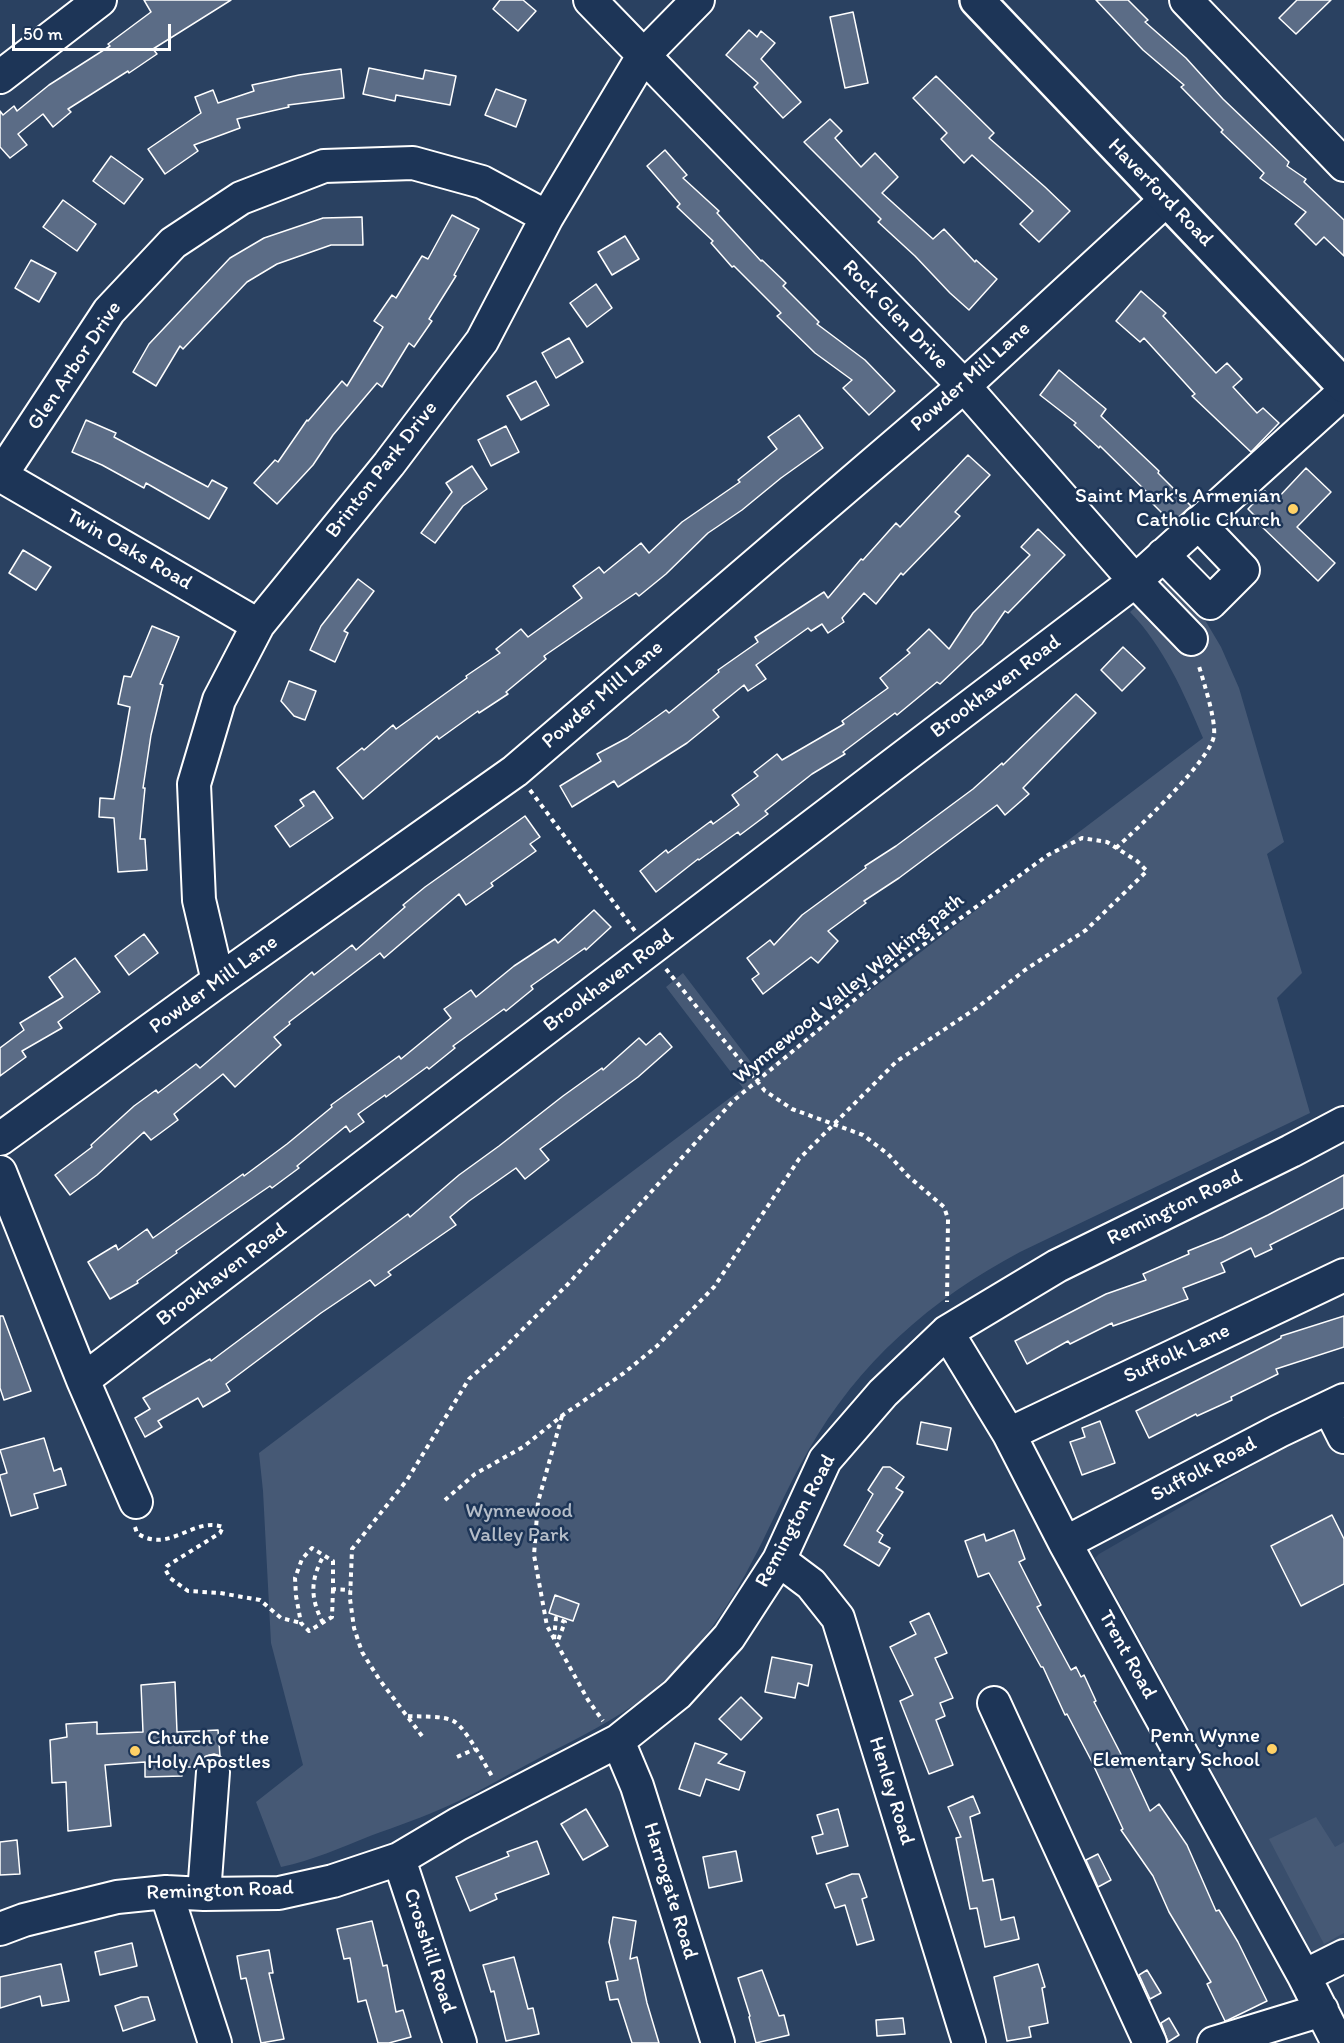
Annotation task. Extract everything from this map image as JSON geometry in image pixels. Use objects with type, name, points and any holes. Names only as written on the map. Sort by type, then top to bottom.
[{"type":"main road","name":"Haverford Road","points":[[976,0],[1344,386]]},
{"type":"street","points":[[0,76],[100,0]]},
{"type":"street","name":"Rock Glen Drive","points":[[590,0],[964,386],[1135,581],[1191,639]]},
{"type":"street","name":"Brinton Park Drive","points":[[218,981],[199,900],[194,784],[219,700],[258,625],[389,464],[482,341],[548,217],[643,56],[698,0]]},
{"type":"street","points":[[1186,0],[1344,165]]},
{"type":"street","name":"Glen Arbor Drive","points":[[1,475],[109,311],[173,243],[241,198],[324,166],[412,163],[482,182],[548,217]]},
{"type":"street","name":"Powder Mill Lane","points":[[0,1139],[218,981],[515,771],[964,386],[1166,200]]},
{"type":"street","name":"Brookhaven Road","points":[[83,1380],[1135,581],[1344,392]]},
{"type":"street","name":"Twin Oaks Road","points":[[1,475],[258,625]]},
{"type":"street","points":[[1163,555],[1210,603],[1243,570],[1198,524]]},
{"type":"street","name":"Remington Road","points":[[0,1929],[24,1920],[117,1897],[166,1892],[279,1893],[333,1881],[399,1859],[458,1824],[618,1741],[677,1694],[729,1637],[779,1560],[825,1460],[883,1393],[947,1332],[1057,1266],[1292,1151],[1344,1123]]},
{"type":"street","points":[[0,1172],[83,1380],[136,1502]]},
{"type":"street","name":"Suffolk Lane","points":[[1010,1434],[1344,1275]]},
{"type":"street","name":"Trent Road","points":[[947,1332],[1010,1434],[1065,1543],[1304,1976],[1338,2043]]},
{"type":"street","points":[[1337,1403],[1344,1437]]},
{"type":"street","name":"Suffolk Road","points":[[1065,1543],[1337,1403]]},
{"type":"street","name":"Henley Road","points":[[779,1560],[811,1584],[838,1618],[969,2043]]},
{"type":"street","points":[[994,1703],[1150,2043]]},
{"type":"street","name":"Harrogate Road","points":[[618,1741],[637,1786],[718,2043]]},
{"type":"street","points":[[204,1894],[213,1773]]},
{"type":"street","name":"Crosshill Road","points":[[399,1859],[459,2043]]},
{"type":"street","points":[[166,1892],[215,2043]]},
{"type":"street","points":[[1304,1976],[1344,1956]]},
{"type":"street","points":[[1214,2043],[1322,2010]]},
{"type":"path","points":[[1116,848],[1152,815],[1206,755],[1214,735],[1210,703],[1191,639]]},
{"type":"path","points":[[515,771],[650,950],[765,1091],[792,1108],[863,1135],[888,1154],[908,1176],[944,1207],[948,1219],[947,1332]]},
{"type":"path","name":"Wynnewood Valley Walking path","points":[[422,1736],[379,1679],[362,1652],[356,1634],[350,1590],[352,1549],[406,1480],[469,1379],[500,1352],[569,1283],[733,1101],[901,961],[1048,855],[1082,838],[1107,842],[1137,861],[1147,871],[1086,930],[1025,970],[978,1007],[897,1061],[799,1159],[714,1287],[657,1346],[624,1373],[563,1415]]},
{"type":"path","points":[[445,1500],[475,1474],[524,1447],[563,1415]]},
{"type":"path","points":[[563,1415],[538,1502],[534,1530],[534,1555],[539,1588],[547,1626],[588,1700],[618,1741]]},
{"type":"path","points":[[136,1502],[135,1528],[137,1533],[144,1538],[168,1540],[207,1525],[215,1524],[222,1527],[220,1533],[167,1566],[165,1569],[170,1578],[188,1591],[220,1593],[260,1600],[281,1618],[301,1623],[309,1631],[332,1617],[333,1561],[312,1548],[302,1559],[295,1578],[301,1623]]},
{"type":"path","points":[[323,1623],[313,1589],[318,1566],[324,1556]]},
{"type":"path","points":[[333,1589],[350,1590]]},
{"type":"path","points":[[556,1618],[564,1622],[555,1641],[556,1618]]},
{"type":"path","points":[[407,1716],[435,1717],[455,1722],[506,1799]]},
{"type":"path","points":[[458,1757],[475,1749]]},
{"type":"shaded area","name":"Penn Wynne Elementary School","points":[[1344,1413],[1344,1941],[1314,1953],[1095,1558]]},
{"type":"green space","name":"Wynnewood Valley Park","points":[[1172,573],[1202,615],[1221,647],[1239,688],[1284,842],[1267,854],[1302,973],[1277,998],[1310,1113],[1020,1252],[956,1291],[899,1336],[850,1389],[828,1419],[796,1473],[739,1585],[712,1627],[673,1672],[634,1705],[596,1728],[450,1805],[326,1853],[281,1867],[256,1802],[303,1765],[271,1643],[259,1453],[743,1088],[666,987],[683,973],[760,1074],[1203,738],[1181,688],[1163,655],[1130,612]]},
{"type":"green space","points":[[1316,1817],[1335,1847],[1344,1842],[1344,1933],[1324,1944],[1269,1839]]},
{"type":"building","points":[[144,0],[231,0],[153,49],[157,54],[129,73],[128,71],[68,109],[71,112],[53,127],[43,114],[18,134],[27,145],[10,158],[0,147],[0,111],[3,115],[14,106],[17,111],[49,85],[110,46],[108,44],[151,12]]},
{"type":"building","points":[[500,0],[523,0],[536,11],[518,31],[493,9]]},
{"type":"building","points":[[1096,0],[1128,0],[1148,20],[1145,22],[1186,58],[1223,99],[1289,162],[1287,166],[1306,179],[1304,182],[1344,220],[1344,256],[1324,237],[1316,245],[1295,224],[1306,212],[1260,178],[1264,173],[1221,132],[1223,130],[1181,87],[1184,85],[1143,50]]},
{"type":"building","points":[[1297,0],[1331,0],[1296,34],[1279,18]]},
{"type":"building","points":[[853,12],[868,83],[845,88],[830,17]]},
{"type":"building","points":[[749,30],[757,37],[761,31],[775,43],[761,59],[801,102],[783,118],[754,87],[758,83],[726,55]]},
{"type":"building","points":[[369,68],[423,79],[425,70],[456,76],[450,105],[396,95],[395,101],[363,94]]},
{"type":"building","points":[[341,69],[344,98],[288,105],[289,107],[237,119],[240,128],[194,145],[198,151],[165,174],[148,149],[201,113],[195,97],[213,90],[218,103],[254,91],[252,85]]},
{"type":"building","points":[[936,76],[994,133],[989,138],[1070,211],[1039,242],[1020,224],[1033,211],[972,155],[964,163],[941,139],[947,133],[913,98]]},
{"type":"building","points":[[496,89],[526,100],[516,127],[485,115]]},
{"type":"building","points":[[830,119],[842,131],[835,138],[861,167],[875,153],[898,177],[882,193],[933,239],[944,229],[975,262],[976,260],[997,279],[969,310],[878,222],[881,219],[804,142]]},
{"type":"building","points":[[665,150],[687,175],[683,178],[719,211],[717,213],[761,261],[786,283],[783,286],[819,322],[817,324],[865,360],[895,391],[869,415],[843,388],[852,380],[815,353],[777,316],[781,313],[734,266],[732,267],[711,243],[713,241],[677,207],[680,204],[647,166]]},
{"type":"building","points":[[111,156],[143,179],[124,204],[93,181]]},
{"type":"building","points":[[63,200],[96,224],[77,251],[43,227]]},
{"type":"building","points":[[452,215],[479,229],[454,275],[456,276],[429,319],[432,321],[414,347],[409,343],[382,387],[377,383],[333,435],[313,465],[277,504],[254,483],[275,460],[278,462],[307,420],[342,381],[347,386],[383,327],[374,321],[392,295],[396,298],[422,256],[428,259]]},
{"type":"building","points":[[362,217],[363,245],[331,245],[277,264],[247,282],[183,349],[180,346],[156,386],[133,372],[149,344],[230,258],[264,238],[323,218]]},
{"type":"building","points":[[625,236],[639,259],[612,275],[598,252]]},
{"type":"building","points":[[31,260],[56,273],[39,302],[15,288]]},
{"type":"building","points":[[596,284],[612,308],[587,327],[570,303]]},
{"type":"building","points":[[1141,291],[1166,313],[1163,316],[1216,373],[1227,363],[1242,379],[1233,387],[1257,413],[1263,408],[1279,423],[1251,452],[1192,396],[1195,394],[1144,338],[1140,342],[1116,321]]},
{"type":"building","points":[[569,338],[583,362],[556,378],[542,353]]},
{"type":"building","points":[[1059,370],[1106,409],[1101,416],[1159,471],[1158,473],[1191,506],[1172,523],[1150,501],[1153,498],[1100,446],[1099,448],[1074,425],[1076,423],[1040,395]]},
{"type":"building","points":[[536,381],[549,405],[521,420],[507,396]]},
{"type":"building","points":[[799,415],[823,448],[708,533],[666,574],[639,596],[636,593],[544,656],[546,659],[506,692],[508,694],[479,713],[478,711],[439,739],[437,736],[363,799],[337,768],[362,748],[364,750],[393,725],[396,729],[467,678],[466,676],[500,653],[496,649],[521,629],[528,637],[582,598],[573,586],[599,567],[604,573],[641,543],[649,553],[682,522],[740,482],[738,480],[777,449],[768,437]]},
{"type":"building","points":[[86,420],[116,433],[114,437],[208,487],[212,480],[227,488],[209,519],[146,483],[144,488],[72,452]]},
{"type":"building","points":[[506,426],[519,452],[491,466],[478,440]]},
{"type":"building","points":[[968,455],[990,475],[955,512],[960,516],[903,575],[901,573],[876,604],[864,593],[842,618],[844,622],[828,633],[822,624],[811,631],[808,628],[756,665],[766,679],[748,691],[744,685],[713,710],[719,717],[687,743],[618,787],[614,781],[572,807],[560,786],[601,761],[597,754],[627,738],[666,710],[669,713],[719,672],[718,670],[758,642],[755,637],[824,592],[828,598],[896,523],[900,527]]},
{"type":"building","points":[[472,466],[487,489],[463,506],[435,543],[421,533],[452,492],[446,483]]},
{"type":"building","points":[[1306,468],[1331,492],[1297,527],[1335,563],[1318,581],[1257,522],[1259,520],[1248,509],[1265,491],[1275,501]]},
{"type":"building","points":[[1038,529],[1065,555],[1008,613],[1005,611],[982,644],[940,684],[937,682],[897,715],[895,713],[843,752],[845,754],[812,774],[765,811],[768,814],[740,835],[738,832],[698,859],[656,892],[640,871],[666,850],[668,853],[711,821],[713,824],[739,805],[732,795],[758,776],[754,772],[777,754],[782,760],[844,724],[842,721],[888,688],[880,678],[910,653],[907,650],[929,629],[949,649],[973,613],[1030,555],[1021,547]]},
{"type":"building","points":[[23,550],[51,567],[36,590],[9,573]]},
{"type":"building","points":[[358,579],[374,591],[344,631],[348,633],[335,662],[310,650],[321,626]]},
{"type":"building","points":[[152,626],[179,637],[160,684],[163,685],[151,735],[143,788],[145,788],[140,839],[145,839],[147,870],[118,872],[114,818],[99,817],[100,798],[114,799],[130,707],[118,704],[124,676],[131,677]]},
{"type":"building","points":[[1123,647],[1145,668],[1122,691],[1101,670]]},
{"type":"building","points":[[289,681],[316,691],[305,720],[294,716],[281,701]]},
{"type":"building","points":[[1076,694],[1096,713],[1023,788],[1029,794],[1005,815],[997,805],[899,878],[864,901],[866,903],[828,931],[838,941],[818,963],[811,957],[763,994],[752,979],[759,974],[747,958],[770,940],[774,945],[802,915],[866,868],[865,866],[973,789],[1002,763],[1003,765]]},
{"type":"building","points":[[314,791],[333,818],[290,847],[275,826],[304,806],[300,800]]},
{"type":"building","points":[[525,816],[540,837],[530,844],[536,851],[491,883],[493,886],[466,905],[459,894],[384,958],[380,953],[289,1022],[290,1024],[274,1037],[281,1045],[235,1087],[223,1074],[174,1114],[178,1120],[151,1140],[144,1132],[97,1175],[70,1195],[55,1175],[92,1147],[91,1145],[134,1106],[156,1090],[158,1093],[196,1064],[200,1068],[312,972],[314,975],[352,945],[356,950],[425,887]]},
{"type":"building","points":[[594,910],[611,927],[586,950],[585,948],[531,986],[533,989],[506,1011],[504,1009],[453,1046],[455,1048],[429,1069],[427,1067],[358,1114],[364,1122],[350,1132],[346,1126],[297,1166],[299,1168],[272,1188],[270,1186],[229,1214],[176,1251],[177,1253],[137,1281],[138,1283],[110,1299],[88,1262],[116,1245],[118,1250],[147,1229],[153,1238],[243,1174],[244,1176],[287,1144],[332,1107],[331,1105],[399,1056],[401,1059],[451,1018],[444,1009],[471,990],[476,997],[514,966],[555,939],[558,943]]},
{"type":"building","points":[[144,934],[158,953],[129,975],[115,956]]},
{"type":"building","points":[[75,958],[100,992],[58,1022],[62,1028],[22,1051],[26,1057],[0,1076],[0,1048],[24,1030],[20,1023],[63,997],[49,977]]},
{"type":"building","points":[[660,1033],[672,1047],[638,1077],[540,1149],[549,1160],[525,1179],[516,1168],[450,1217],[456,1225],[388,1272],[391,1275],[375,1286],[370,1280],[321,1313],[226,1384],[230,1391],[203,1407],[198,1398],[158,1421],[162,1427],[145,1437],[135,1418],[150,1409],[143,1398],[210,1359],[211,1361],[408,1214],[410,1217],[459,1175],[563,1096],[602,1068],[603,1070],[639,1038],[646,1045]]},
{"type":"building","points":[[1344,1175],[1344,1208],[1270,1245],[1272,1249],[1255,1257],[1251,1248],[1221,1263],[1225,1272],[1183,1288],[1188,1299],[1113,1326],[1112,1323],[1070,1344],[1068,1341],[1027,1364],[1015,1341],[1106,1294],[1146,1280],[1143,1274],[1189,1254],[1188,1251],[1223,1237]]},
{"type":"building","points":[[0,1316],[3,1316],[31,1391],[4,1400],[0,1388]]},
{"type":"building","points":[[1344,1316],[1344,1347],[1276,1369],[1278,1374],[1231,1397],[1232,1400],[1197,1416],[1196,1414],[1149,1438],[1136,1411],[1281,1336]]},
{"type":"building","points":[[1100,1421],[1115,1463],[1082,1475],[1070,1442],[1085,1437],[1082,1428]]},
{"type":"building","points":[[921,1422],[951,1428],[947,1450],[917,1444]]},
{"type":"building","points":[[44,1438],[54,1471],[61,1468],[66,1485],[34,1494],[38,1508],[11,1516],[0,1477],[7,1473],[0,1450]]},
{"type":"building","points":[[883,1467],[890,1467],[904,1477],[896,1488],[903,1492],[877,1531],[883,1535],[879,1542],[890,1548],[879,1566],[844,1545],[873,1494],[868,1490]]},
{"type":"building","points":[[1332,1515],[1344,1539],[1344,1584],[1301,1606],[1271,1546]]},
{"type":"building","points":[[1014,1530],[1025,1559],[1019,1562],[1041,1605],[1037,1607],[1071,1670],[1076,1667],[1081,1677],[1084,1675],[1096,1701],[1094,1702],[1125,1762],[1127,1761],[1150,1811],[1159,1804],[1187,1845],[1216,1911],[1219,1910],[1238,1942],[1267,2001],[1228,2020],[1225,2021],[1207,1984],[1211,1982],[1169,1912],[1153,1876],[1121,1830],[1123,1829],[1091,1760],[1067,1714],[1065,1715],[1043,1667],[989,1573],[978,1577],[965,1541],[984,1534],[986,1541]]},
{"type":"building","points":[[555,1595],[579,1604],[573,1621],[549,1613]]},
{"type":"building","points":[[929,1613],[947,1653],[935,1658],[953,1698],[940,1703],[945,1716],[936,1720],[953,1765],[929,1774],[900,1701],[913,1695],[890,1647],[916,1634],[910,1622]]},
{"type":"building","points":[[772,1657],[812,1665],[808,1686],[798,1683],[795,1698],[765,1692]]},
{"type":"building","name":"Church of the Holy Apostles","points":[[175,1682],[177,1732],[218,1730],[220,1756],[214,1754],[206,1756],[199,1761],[196,1767],[181,1767],[182,1776],[145,1777],[145,1762],[105,1765],[111,1826],[68,1831],[66,1782],[52,1783],[50,1740],[67,1737],[66,1724],[97,1722],[97,1734],[143,1732],[141,1685]]},
{"type":"building","points":[[741,1697],[762,1718],[741,1740],[719,1719]]},
{"type":"building","points":[[695,1743],[727,1754],[718,1763],[745,1772],[739,1790],[706,1779],[700,1796],[679,1789]]},
{"type":"building","points":[[973,1796],[980,1813],[970,1817],[983,1881],[993,1879],[1001,1920],[1014,1917],[1019,1939],[985,1947],[977,1908],[970,1909],[956,1838],[961,1837],[948,1807]]},
{"type":"building","points":[[586,1809],[608,1846],[583,1860],[561,1824]]},
{"type":"building","points":[[838,1809],[848,1846],[817,1854],[812,1837],[823,1834],[817,1815]]},
{"type":"building","points":[[17,1840],[20,1874],[0,1875],[0,1842]]},
{"type":"building","points":[[537,1841],[549,1874],[495,1894],[497,1899],[470,1911],[456,1877],[509,1856],[507,1852]]},
{"type":"building","points":[[736,1851],[742,1881],[709,1888],[703,1857]]},
{"type":"building","points":[[1098,1854],[1111,1880],[1098,1887],[1086,1860]]},
{"type":"building","points":[[852,1874],[859,1874],[867,1897],[862,1899],[874,1940],[857,1945],[845,1905],[835,1908],[826,1884]]},
{"type":"building","points":[[613,1917],[636,1921],[630,1959],[637,1957],[659,2043],[632,2043],[618,1999],[610,2000],[606,1982],[618,1980],[609,1942]]},
{"type":"building","points":[[372,1921],[383,1966],[387,1965],[396,2012],[403,2010],[411,2037],[389,2043],[378,2043],[366,2000],[358,2002],[350,1958],[344,1959],[337,1929]]},
{"type":"building","points":[[132,1943],[137,1966],[100,1975],[95,1952]]},
{"type":"building","points":[[269,1950],[273,1973],[269,1973],[284,2039],[261,2043],[246,1978],[241,1979],[237,1956]]},
{"type":"building","points":[[514,1957],[528,2009],[533,2008],[539,2034],[506,2041],[494,1991],[491,1992],[483,1965]]},
{"type":"building","points":[[61,1964],[69,2001],[42,2006],[40,1996],[0,2008],[0,1977]]},
{"type":"building","points":[[1038,1964],[1045,1987],[1042,1988],[1048,2023],[1029,2027],[1031,2037],[1007,2041],[994,1977]]},
{"type":"building","points":[[762,1970],[779,2016],[784,2015],[789,2035],[756,2043],[738,1978]]},
{"type":"building","points":[[1147,1970],[1161,1993],[1150,1999],[1139,1975]]},
{"type":"building","points":[[141,1997],[148,1997],[155,2020],[123,2031],[115,2006]]},
{"type":"building","points":[[903,2018],[905,2034],[877,2036],[876,2020]]},
{"type":"building","points":[[1169,2018],[1179,2035],[1168,2042],[1161,2023]]},
{"type":"place","name":"Saint Mark's Armenian Catholic Church","points":[[1293,509]]},
{"type":"place","name":"Penn Wynne Elementary School","points":[[1272,1749]]},
{"type":"place","name":"Church of the Holy Apostles","points":[[135,1751]]}]
